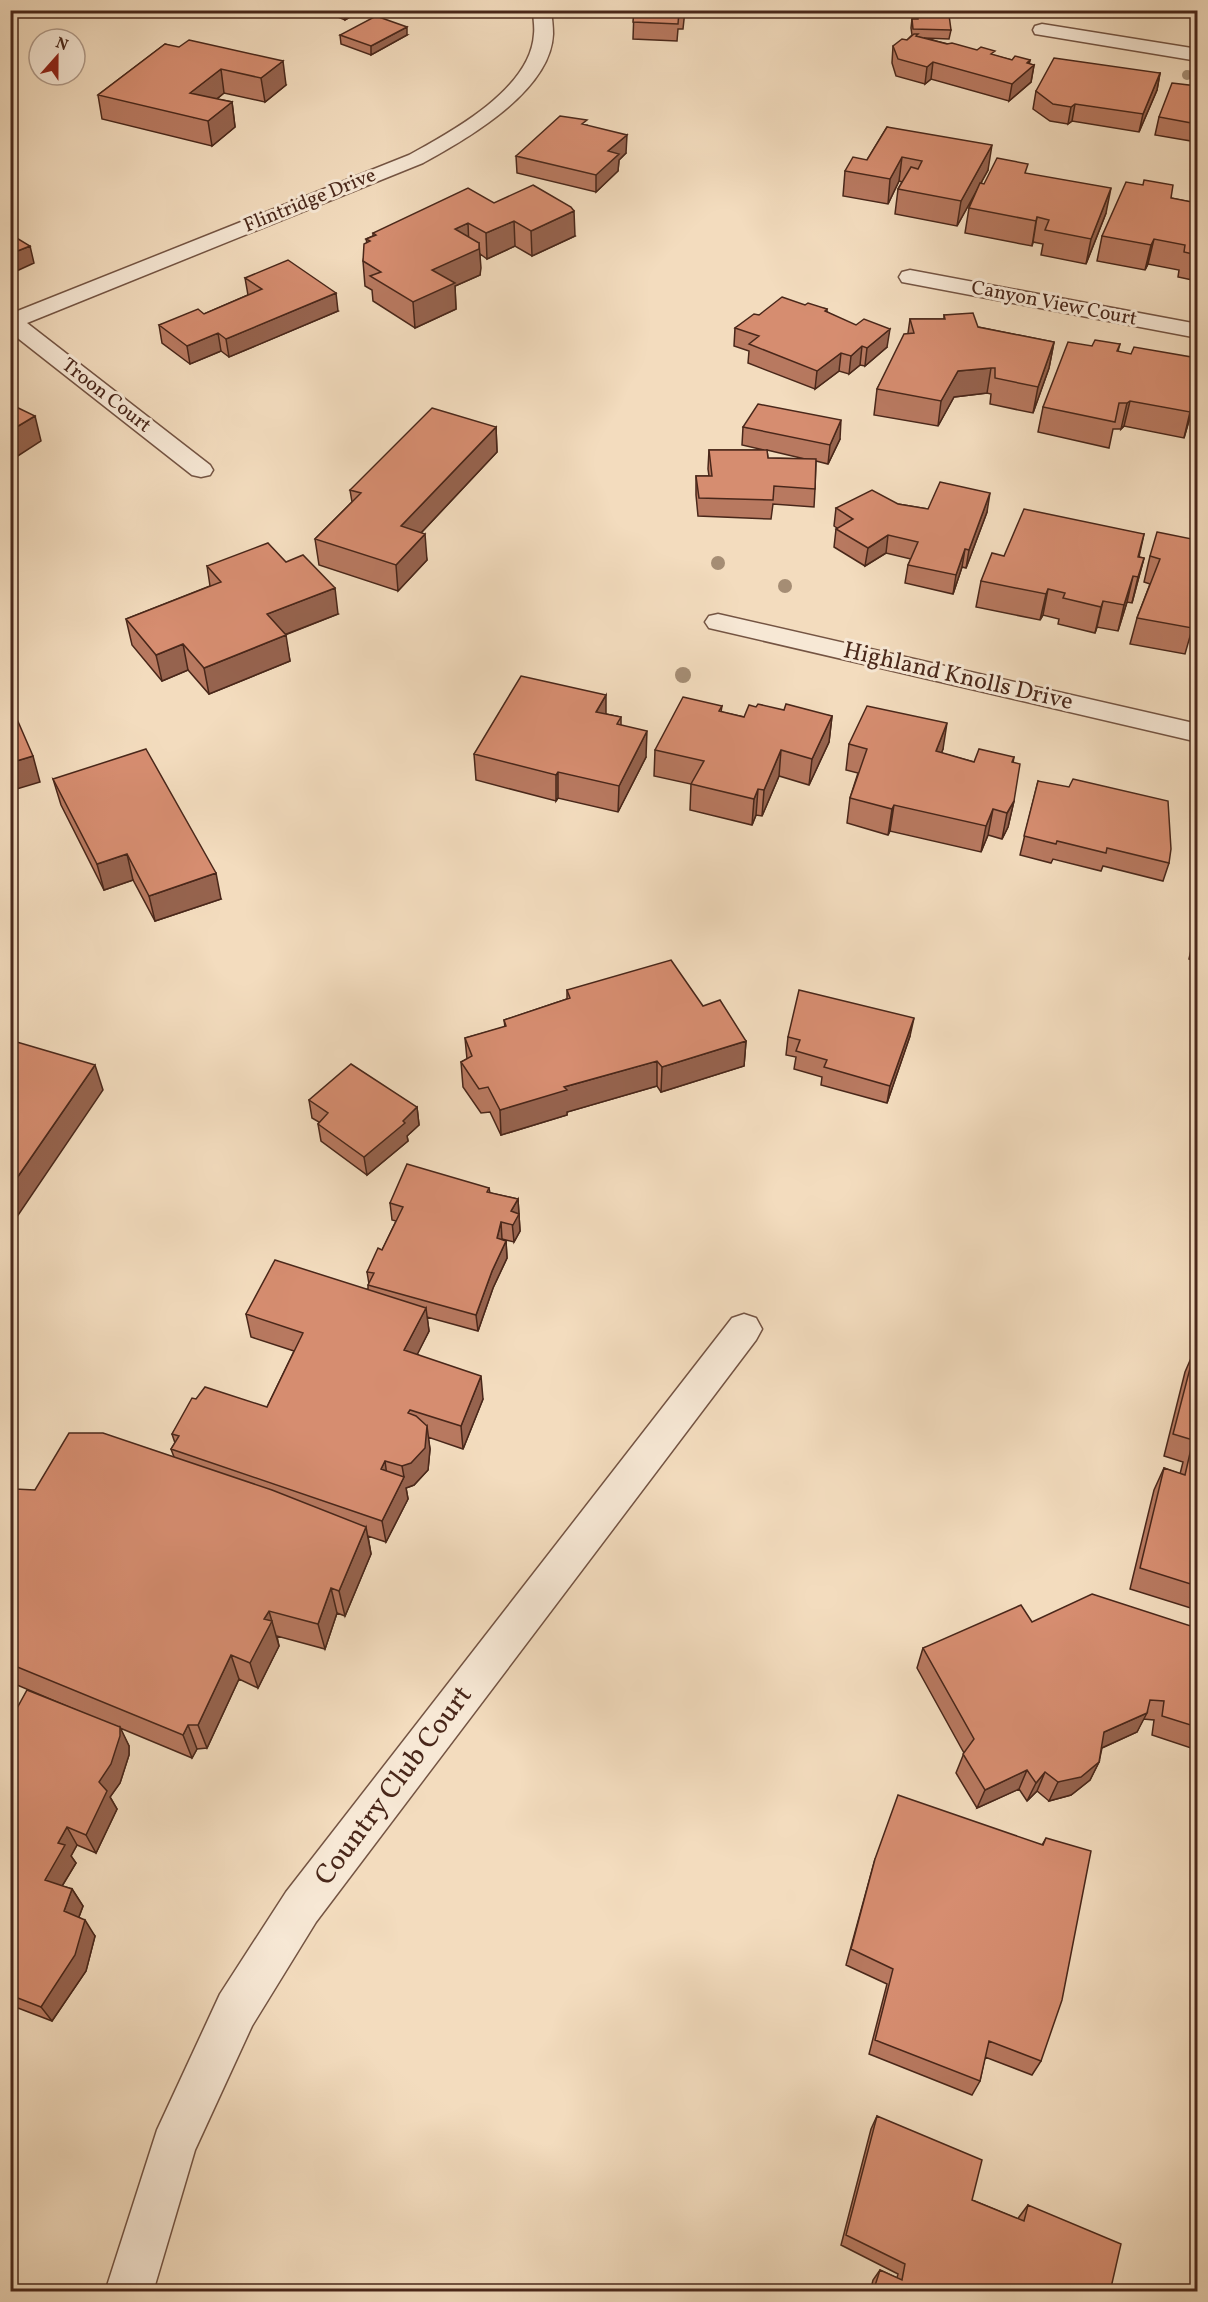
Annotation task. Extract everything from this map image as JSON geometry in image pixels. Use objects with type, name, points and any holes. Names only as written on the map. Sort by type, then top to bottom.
[{"type":"street","name":"Flintridge Drive","points":[[11,321],[416,159],[456,138],[489,115],[517,88],[534,64],[542,40],[542,10]]},
{"type":"street","points":[[1042,30],[1197,55]]},
{"type":"street","name":"Canyon View Court","points":[[910,277],[1197,331]]},
{"type":"street","name":"Troon Court","points":[[11,321],[201,470]]},
{"type":"street","name":"Highland Knolls Drive","points":[[718,622],[1197,733]]},
{"type":"street","name":"Country Club Court","points":[[129,2292],[173,2146],[236,2010],[301,1907],[744,1329]]},
{"type":"building","points":[[634,10],[684,10],[684,12],[679,12],[678,24],[633,22]]},
{"type":"building","points":[[918,15],[949,15],[951,30],[913,29],[912,19],[918,19]]},
{"type":"building","points":[[376,16],[407,27],[371,46],[340,35]]},
{"type":"building","points":[[914,34],[977,50],[981,47],[995,51],[991,54],[1012,60],[1015,56],[1030,60],[1027,63],[1034,65],[1012,84],[933,62],[927,67],[898,59],[893,46]]},
{"type":"building","points":[[189,40],[283,61],[261,78],[221,69],[190,93],[232,102],[208,121],[98,95],[165,44],[179,47]]},
{"type":"building","points":[[1054,58],[1160,73],[1143,114],[1075,104],[1071,107],[1053,104],[1036,91]]},
{"type":"building","points":[[1172,83],[1197,86],[1197,124],[1159,117]]},
{"type":"building","points":[[560,116],[587,120],[582,124],[627,135],[608,151],[619,154],[596,175],[516,156]]},
{"type":"building","points":[[887,127],[992,145],[961,201],[898,189],[911,167],[918,169],[922,161],[902,157],[890,179],[845,171],[853,157],[867,160]]},
{"type":"building","points":[[997,158],[1028,164],[1025,173],[1111,188],[1091,239],[1045,230],[1049,220],[1037,217],[1036,221],[969,208],[980,183],[984,184]]},
{"type":"building","points":[[1144,180],[1173,185],[1171,198],[1197,203],[1197,255],[1184,252],[1185,245],[1154,239],[1151,245],[1102,236],[1126,182],[1143,185]]},
{"type":"building","points":[[533,185],[574,211],[531,231],[514,221],[486,233],[468,223],[455,229],[479,243],[479,249],[432,270],[455,283],[413,302],[370,276],[381,272],[363,261],[364,244],[370,241],[366,239],[376,235],[373,233],[468,188],[494,203]]},
{"type":"building","points":[[10,234],[30,246],[10,254]]},
{"type":"building","points":[[288,260],[336,293],[226,339],[218,333],[187,346],[159,325],[198,309],[204,314],[262,289],[245,278]]},
{"type":"building","points":[[782,297],[805,305],[808,303],[827,309],[825,311],[856,325],[864,319],[890,329],[867,348],[862,346],[851,356],[841,353],[817,371],[749,344],[759,336],[735,328],[754,314],[759,315]]},
{"type":"building","points":[[973,313],[978,327],[1054,342],[1038,387],[995,378],[995,368],[991,368],[958,371],[941,401],[877,389],[904,334],[914,333],[910,319],[945,319],[944,315]]},
{"type":"building","points":[[1095,340],[1120,344],[1117,351],[1131,354],[1134,347],[1197,358],[1197,388],[1190,412],[1130,401],[1119,403],[1115,422],[1043,407],[1068,342],[1092,346]]},
{"type":"building","points":[[10,404],[35,416],[10,431]]},
{"type":"building","points":[[758,404],[841,420],[830,445],[743,427]]},
{"type":"building","points":[[432,408],[496,427],[401,526],[425,534],[396,565],[315,539],[361,493],[350,490]]},
{"type":"building","points":[[709,450],[767,450],[768,458],[816,459],[815,489],[774,486],[773,500],[699,498],[696,476],[712,476]]},
{"type":"building","points":[[940,482],[990,493],[969,550],[965,549],[956,575],[908,565],[918,542],[888,535],[868,548],[836,529],[853,519],[836,508],[872,490],[898,504],[928,509]]},
{"type":"building","points":[[1024,509],[1144,534],[1138,557],[1144,558],[1138,577],[1133,576],[1124,605],[1103,601],[1101,607],[1063,598],[1065,593],[1048,589],[1046,594],[981,581],[992,553],[1004,556]]},
{"type":"building","points":[[1157,532],[1197,540],[1197,609],[1192,628],[1137,618],[1160,559],[1150,556]]},
{"type":"building","points":[[268,543],[286,562],[303,555],[335,588],[267,614],[286,635],[204,668],[183,644],[156,655],[126,619],[221,582],[207,566]]},
{"type":"building","points":[[521,676],[606,695],[596,712],[621,717],[617,724],[647,731],[619,786],[558,772],[556,775],[474,754]]},
{"type":"building","points":[[683,697],[722,706],[719,711],[744,717],[749,705],[756,707],[758,704],[784,710],[786,704],[832,716],[812,759],[781,750],[764,790],[758,789],[754,799],[691,784],[704,761],[655,750]]},
{"type":"building","points":[[10,703],[33,756],[10,763]]},
{"type":"building","points":[[867,706],[947,723],[936,751],[974,762],[979,749],[1014,757],[1012,762],[1020,764],[1014,801],[1007,813],[993,809],[986,826],[894,805],[892,809],[850,798],[867,749],[849,744]]},
{"type":"building","points":[[146,749],[216,873],[149,896],[127,854],[97,864],[53,779]]},
{"type":"building","points":[[1073,779],[1168,801],[1171,849],[1169,863],[1107,848],[1106,853],[1057,841],[1056,844],[1024,836],[1038,781],[1069,787]]},
{"type":"building","points":[[671,960],[703,1006],[720,1000],[746,1041],[662,1067],[657,1061],[564,1087],[567,1090],[500,1110],[488,1087],[479,1089],[461,1062],[472,1056],[465,1038],[506,1026],[504,1020],[570,998],[567,990]]},
{"type":"building","points":[[799,990],[914,1018],[890,1086],[824,1067],[827,1060],[796,1051],[800,1040],[788,1037]]},
{"type":"building","points":[[10,1040],[95,1065],[10,1188]]},
{"type":"building","points":[[351,1064],[417,1107],[403,1121],[405,1123],[364,1157],[318,1124],[328,1113],[309,1100]]},
{"type":"building","points":[[407,1164],[489,1188],[487,1192],[518,1199],[511,1211],[519,1214],[513,1225],[501,1222],[497,1238],[506,1241],[476,1315],[368,1285],[374,1273],[367,1272],[378,1248],[382,1250],[403,1207],[390,1203]]},
{"type":"building","points":[[275,1260],[426,1308],[404,1350],[481,1376],[461,1426],[410,1410],[408,1413],[416,1416],[427,1426],[425,1448],[411,1463],[402,1466],[385,1461],[381,1469],[404,1477],[382,1521],[171,1449],[179,1436],[172,1434],[192,1398],[196,1399],[205,1387],[267,1407],[303,1333],[246,1314]]},
{"type":"building","points":[[1195,1349],[1197,1350],[1197,1586],[1140,1568],[1164,1468],[1185,1475],[1193,1440],[1173,1434]]},
{"type":"building","points":[[69,1433],[103,1433],[272,1490],[366,1527],[339,1591],[331,1588],[318,1624],[269,1611],[264,1619],[272,1621],[250,1663],[231,1655],[198,1725],[188,1725],[183,1735],[10,1664],[10,1496],[15,1489],[35,1490]]},
{"type":"building","points":[[1092,1594],[1197,1628],[1197,1727],[1162,1716],[1164,1701],[1150,1700],[1147,1713],[1104,1732],[1099,1762],[1081,1777],[1058,1782],[1045,1772],[1036,1783],[1027,1770],[985,1790],[963,1754],[974,1739],[923,1648],[1021,1605],[1032,1622]]},
{"type":"building","points":[[27,1690],[120,1727],[120,1736],[111,1764],[99,1782],[107,1791],[86,1835],[67,1827],[58,1843],[65,1845],[45,1880],[72,1889],[64,1911],[85,1920],[75,1955],[41,2007],[10,1995],[10,1721]]},
{"type":"building","points":[[898,1795],[1043,1845],[1046,1838],[1091,1851],[1062,2000],[1041,2061],[989,2041],[980,2081],[875,2040],[893,1969],[851,1949],[875,1859]]},
{"type":"building","points":[[877,2116],[982,2160],[972,2200],[1024,2221],[1028,2205],[1121,2244],[1110,2292],[873,2292],[880,2270],[902,2280],[905,2264],[846,2235]]}]
